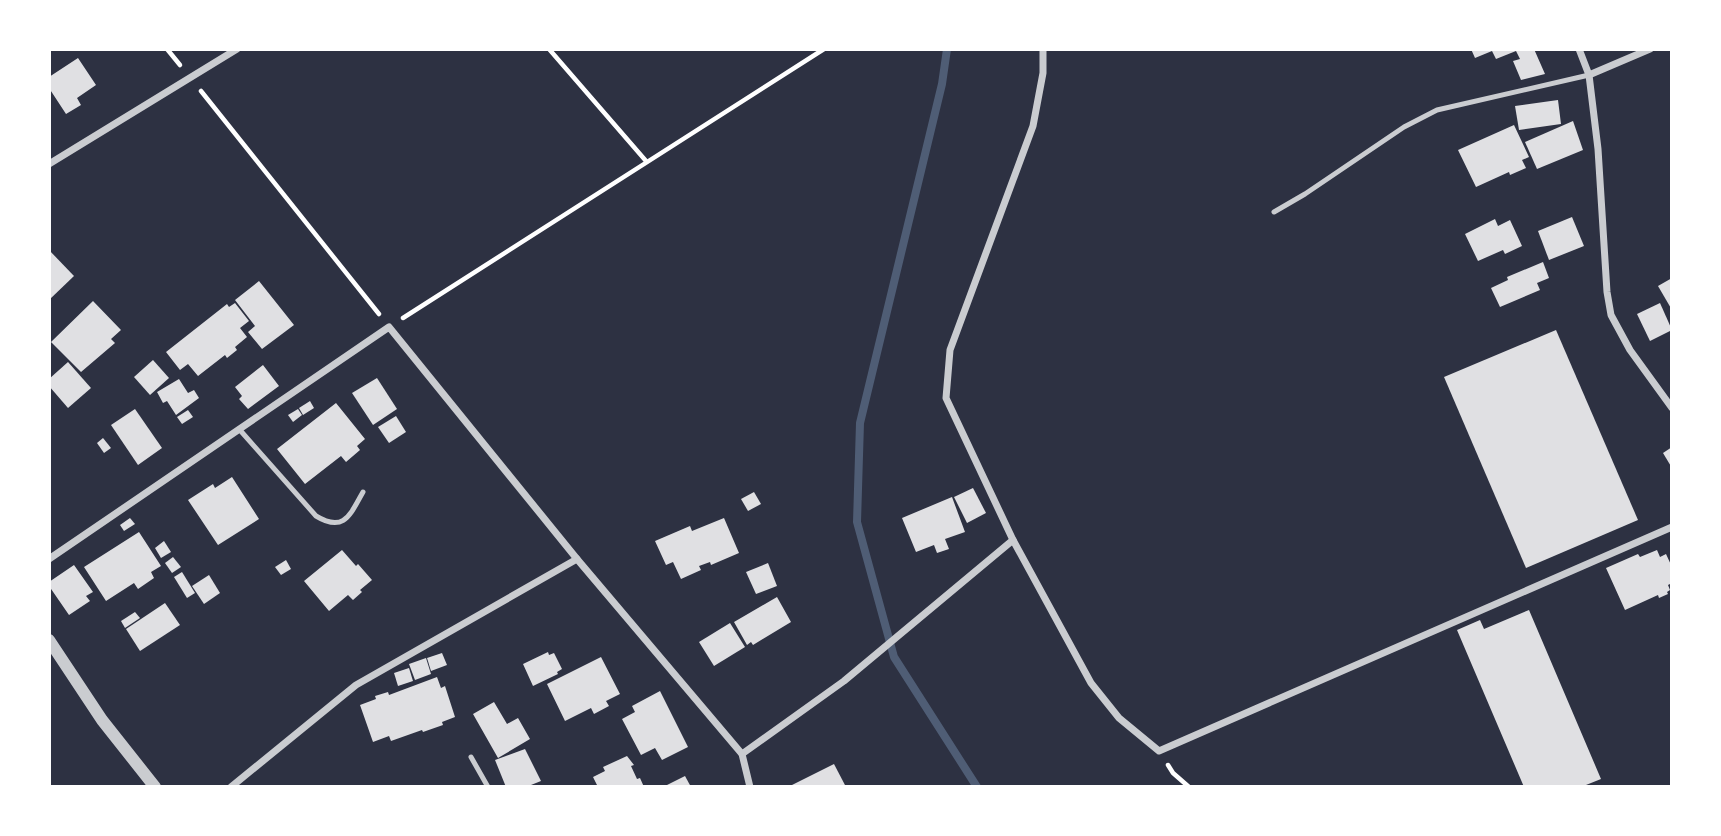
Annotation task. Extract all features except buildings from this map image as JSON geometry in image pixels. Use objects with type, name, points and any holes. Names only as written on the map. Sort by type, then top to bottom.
[{"type":"street","points":[[49,164],[237,49]]},
{"type":"street","points":[[1043,49],[1043,74],[1033,126],[950,350],[946,398],[1013,540],[1091,683],[1119,718],[1159,751],[1672,527]]},
{"type":"street","points":[[1579,49],[1589,75],[1598,149],[1607,292],[1611,315],[1630,350],[1672,408]]},
{"type":"street","points":[[1589,75],[1650,49]]},
{"type":"street","points":[[49,559],[389,327],[578,559],[742,754],[750,787]]},
{"type":"street","points":[[742,754],[844,681],[1013,540]]},
{"type":"street","points":[[231,787],[356,685],[578,559]]},
{"type":"street","points":[[49,640],[103,720],[155,787]]},
{"type":"lane","points":[[1274,212],[1404,127],[1437,110],[1589,75]]},
{"type":"lane","points":[[239,429],[316,516],[329,524],[340,523],[351,514],[363,492]]},
{"type":"lane","points":[[471,757],[488,787]]},
{"type":"path","points":[[167,49],[389,327],[824,49]]},
{"type":"path","points":[[549,49],[646,161]]},
{"type":"path","points":[[1159,751],[1173,773],[1189,787]]},
{"type":"waterway","points":[[947,49],[942,84],[860,423],[857,522],[894,657],[977,787]]}]
